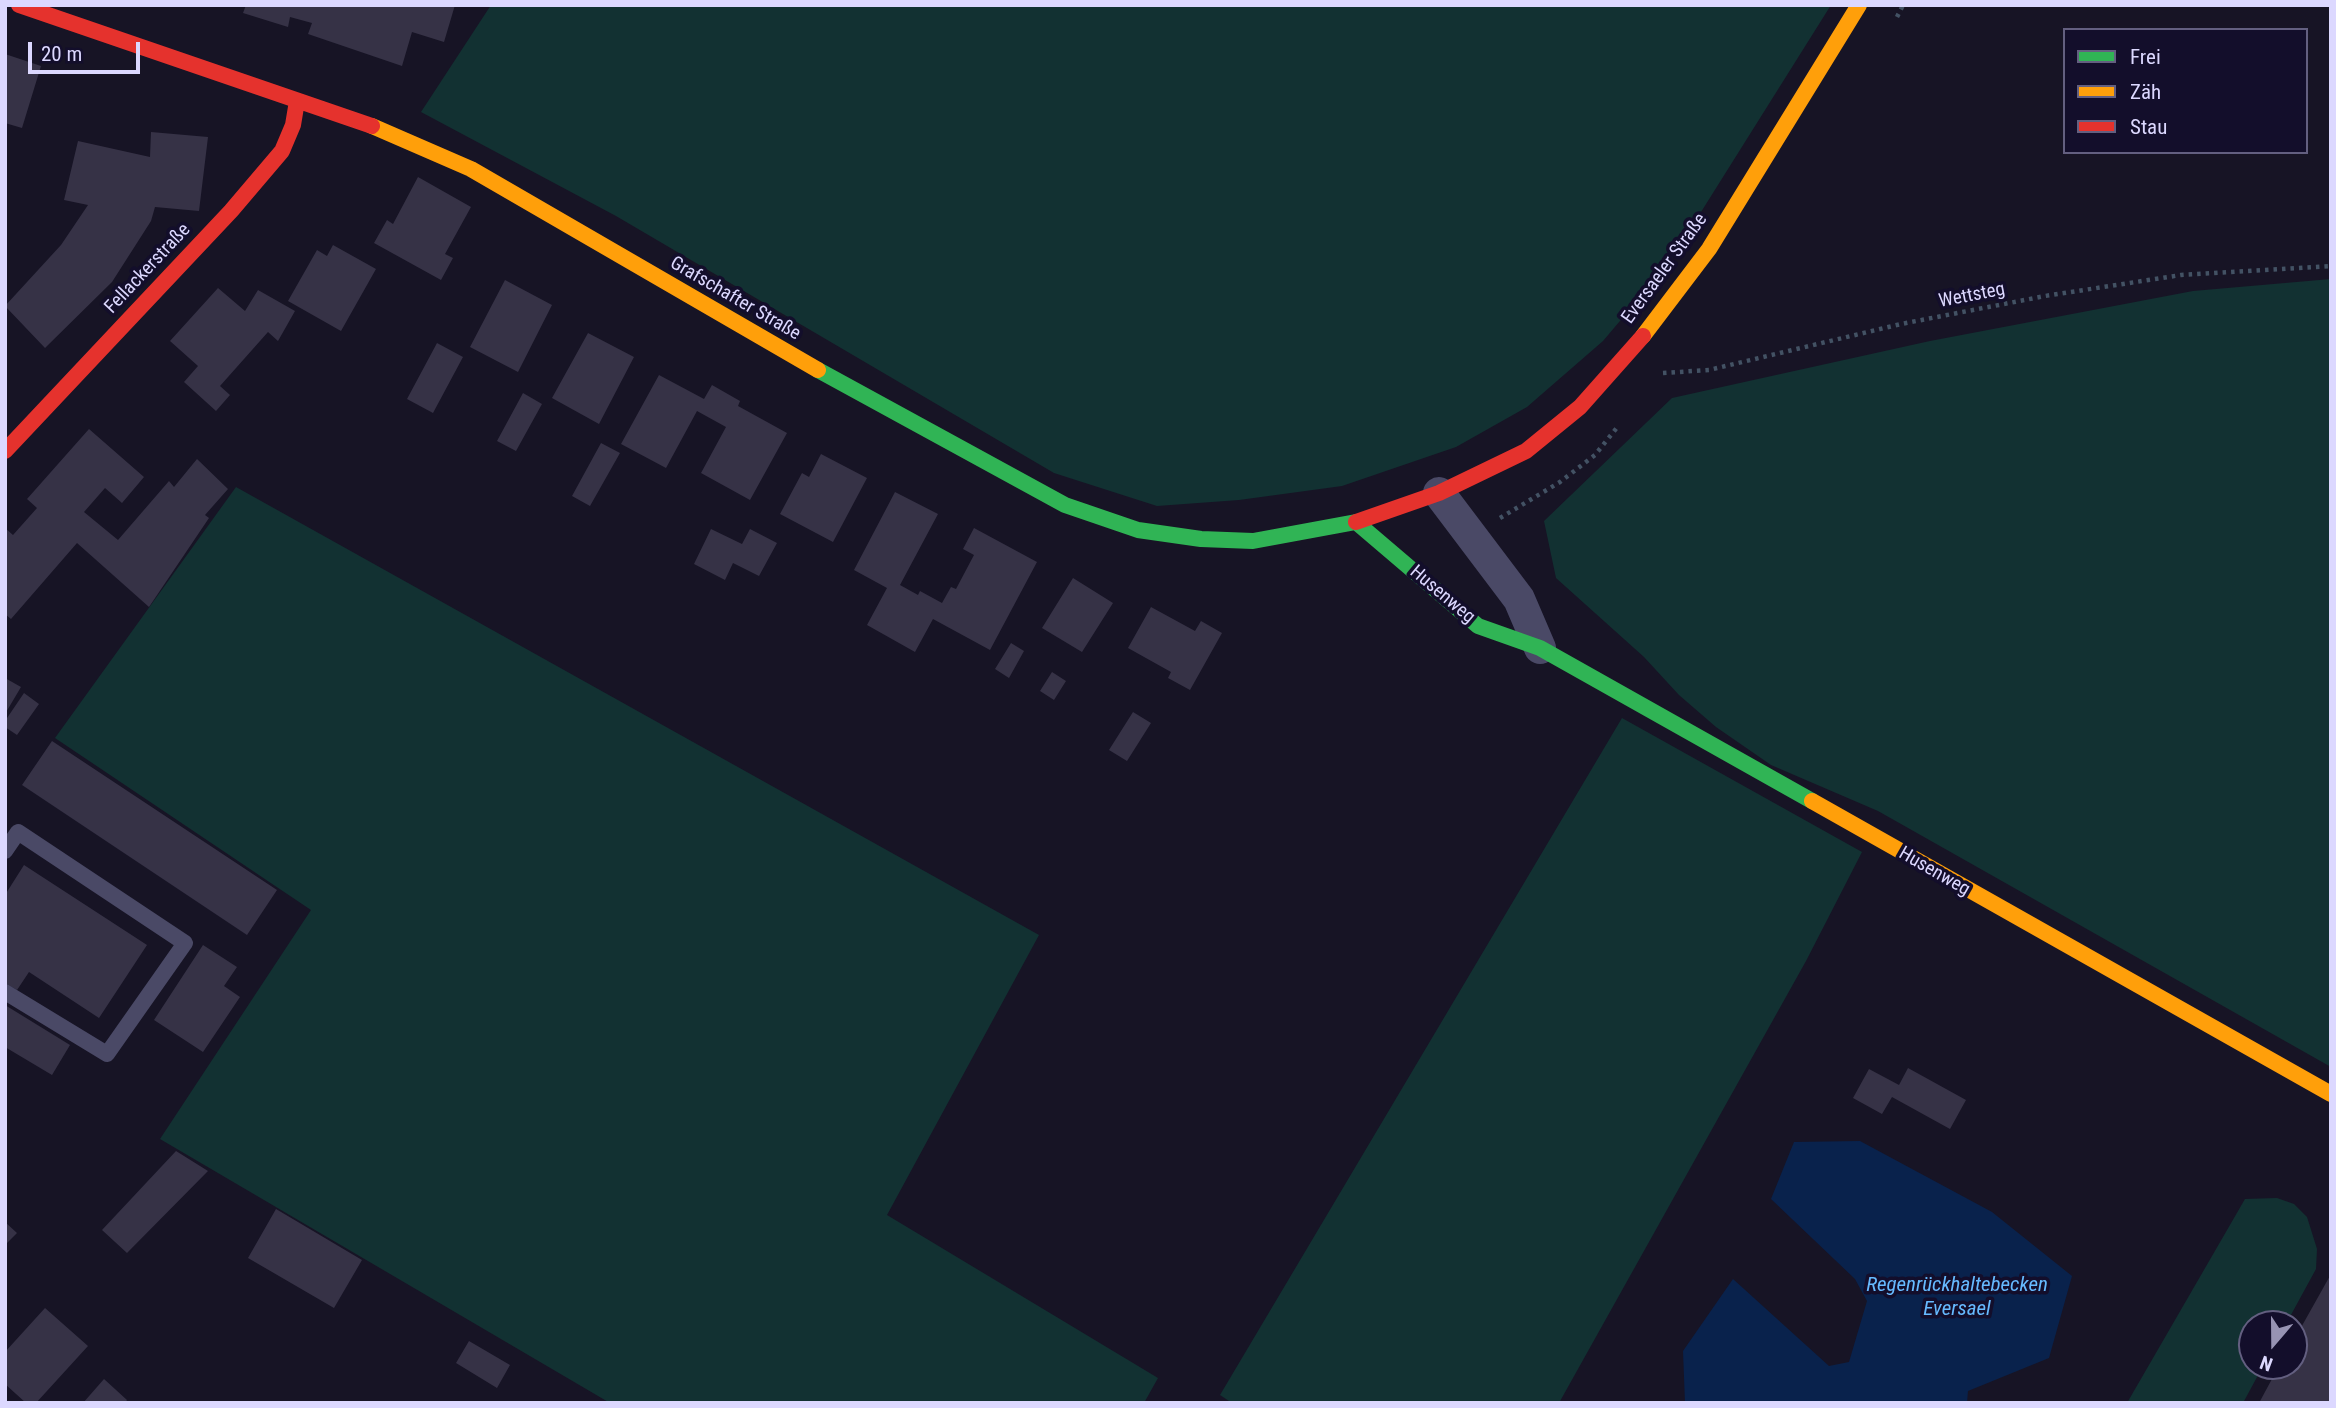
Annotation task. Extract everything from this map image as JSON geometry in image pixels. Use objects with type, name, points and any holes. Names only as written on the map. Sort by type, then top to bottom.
[{"type":"street","name":"Grafschafter Straße","points":[[19,5],[397,135],[471,169],[727,320],[918,427],[1041,492],[1100,519],[1138,530],[1201,539],[1253,541],[1356,522],[1439,493]]},
{"type":"street","name":"Eversaeler Straße","points":[[1439,493],[1526,452],[1580,407],[1628,355],[1709,249],[1859,5]]},
{"type":"street","name":"Fellackerstraße","points":[[5,451],[231,211],[282,151],[293,125],[297,102]]},
{"type":"street","points":[[1439,493],[1519,599],[1540,648]]},
{"type":"street","name":"Husenweg","points":[[1356,522],[1478,626],[1540,648],[2331,1094]]},
{"type":"lane","points":[[5,851],[18,832],[185,943],[107,1054],[5,992]]},
{"type":"path","name":"Wettsteg","points":[[1628,355],[1661,373],[1709,370],[1902,324],[2045,296],[2182,275],[2331,266]]},
{"type":"green space","points":[[491,5],[1831,5],[1669,263],[1603,341],[1527,407],[1456,447],[1342,486],[1239,500],[1157,506],[1054,473],[616,216],[421,112]]},
{"type":"green space","points":[[2331,279],[2331,1067],[1878,811],[1771,765],[1716,727],[1679,695],[1644,657],[1556,578],[1544,521],[1672,398],[1930,341],[2193,291]]},
{"type":"green space","points":[[236,487],[1039,935],[887,1215],[1158,1378],[1144,1403],[610,1403],[160,1139],[311,910],[55,738]]},
{"type":"green space","points":[[1622,718],[1862,852],[1806,961],[1559,1403],[1232,1403],[1220,1395]]},
{"type":"green space","points":[[2277,1198],[2294,1204],[2307,1217],[2317,1249],[2316,1269],[2294,1310],[2238,1310],[2238,1380],[2255,1380],[2243,1403],[2127,1403],[2245,1199]]},
{"type":"water","name":"Regenrückhaltebecken Eversael","points":[[1860,1141],[1992,1212],[2072,1276],[2049,1358],[1968,1391],[1967,1403],[1685,1403],[1683,1351],[1733,1279],[1829,1366],[1849,1362],[1867,1301],[1855,1279],[1771,1199],[1794,1142]]},
{"type":"building","points":[[246,5],[455,5],[444,42],[412,32],[402,66],[308,34],[312,23],[290,17],[288,27],[243,13]]},
{"type":"building","points":[[5,54],[41,66],[22,128],[5,123]]},
{"type":"building","points":[[151,132],[208,137],[199,211],[155,207],[151,221],[112,282],[45,348],[5,306],[61,245],[88,205],[64,200],[78,141],[150,157]]},
{"type":"building","points":[[418,177],[471,207],[445,254],[453,258],[441,280],[374,243],[387,220],[393,224]]},
{"type":"building","points":[[333,245],[376,269],[341,331],[288,301],[317,250],[327,256]]},
{"type":"building","points":[[505,280],[552,305],[518,372],[470,347]]},
{"type":"building","points":[[218,288],[245,311],[258,290],[295,311],[278,341],[268,332],[220,386],[230,395],[216,411],[184,382],[198,366],[170,341]]},
{"type":"building","points":[[588,333],[634,357],[599,424],[552,398]]},
{"type":"building","points":[[437,343],[463,357],[433,413],[407,399]]},
{"type":"building","points":[[659,375],[704,399],[712,385],[740,401],[738,406],[787,433],[750,500],[701,473],[726,427],[697,411],[666,468],[621,444]]},
{"type":"building","points":[[523,393],[542,404],[516,451],[497,441]]},
{"type":"building","points":[[89,429],[144,477],[122,503],[105,488],[84,512],[118,540],[169,481],[174,487],[197,459],[228,489],[205,515],[209,518],[149,607],[77,543],[11,619],[5,614],[5,528],[13,535],[37,508],[27,499]]},
{"type":"building","points":[[601,443],[620,453],[590,506],[572,496]]},
{"type":"building","points":[[821,454],[867,478],[833,542],[780,514],[802,473],[809,477]]},
{"type":"building","points":[[895,492],[938,514],[900,585],[918,595],[920,591],[942,603],[951,587],[956,589],[974,555],[963,549],[974,528],[1037,562],[990,650],[933,619],[915,652],[867,625],[887,588],[854,570]]},
{"type":"building","points":[[711,529],[742,544],[750,529],[777,543],[759,576],[733,563],[725,580],[694,564]]},
{"type":"building","points":[[1073,578],[1113,603],[1082,652],[1042,628]]},
{"type":"building","points":[[1151,607],[1195,631],[1201,621],[1222,633],[1190,690],[1168,678],[1171,672],[1128,648]]},
{"type":"building","points":[[1011,643],[1024,651],[1009,678],[995,669]]},
{"type":"building","points":[[1052,672],[1066,681],[1054,700],[1040,691]]},
{"type":"building","points":[[5,678],[21,687],[5,714]]},
{"type":"building","points":[[24,693],[39,704],[17,735],[5,727],[5,721]]},
{"type":"building","points":[[1133,712],[1151,723],[1127,761],[1109,750]]},
{"type":"building","points":[[52,741],[277,890],[247,935],[22,785]]},
{"type":"building","points":[[24,865],[147,945],[99,1018],[29,972],[17,990],[5,983],[5,895]]},
{"type":"building","points":[[203,945],[237,967],[224,986],[240,997],[203,1052],[154,1020]]},
{"type":"building","points":[[5,1005],[70,1045],[52,1075],[5,1047]]},
{"type":"building","points":[[1908,1068],[1966,1100],[1950,1129],[1892,1097],[1882,1114],[1853,1098],[1869,1069],[1899,1085]]},
{"type":"building","points":[[176,1151],[208,1171],[127,1253],[102,1230]]},
{"type":"building","points":[[276,1209],[362,1260],[334,1308],[248,1258]]},
{"type":"building","points":[[5,1222],[17,1233],[5,1245]]},
{"type":"building","points":[[2331,1274],[2331,1403],[2259,1403],[2271,1380],[2308,1380],[2308,1315]]},
{"type":"building","points":[[45,1308],[88,1346],[36,1403],[26,1403],[5,1384],[5,1352]]},
{"type":"building","points":[[469,1341],[510,1365],[497,1388],[456,1363]]},
{"type":"building","points":[[104,1379],[127,1400],[125,1403],[83,1403]]},
{"type":"traffic: fast","points":[[818,370],[1065,505],[1138,530],[1201,539],[1253,541],[1356,522]]},
{"type":"traffic: fast","points":[[1356,522],[1478,626],[1540,648],[1812,801]]},
{"type":"traffic: slow","points":[[1643,336],[1709,249],[1859,5]]},
{"type":"traffic: slow","points":[[372,126],[471,169],[818,370]]},
{"type":"traffic: slow","points":[[1812,801],[2331,1094]]},
{"type":"traffic: jam","points":[[19,5],[372,126]]},
{"type":"traffic: jam","points":[[5,451],[231,211],[282,151],[293,125],[297,101]]},
{"type":"traffic: jam","points":[[1356,522],[1439,493],[1526,451],[1580,407],[1643,336]]}]
